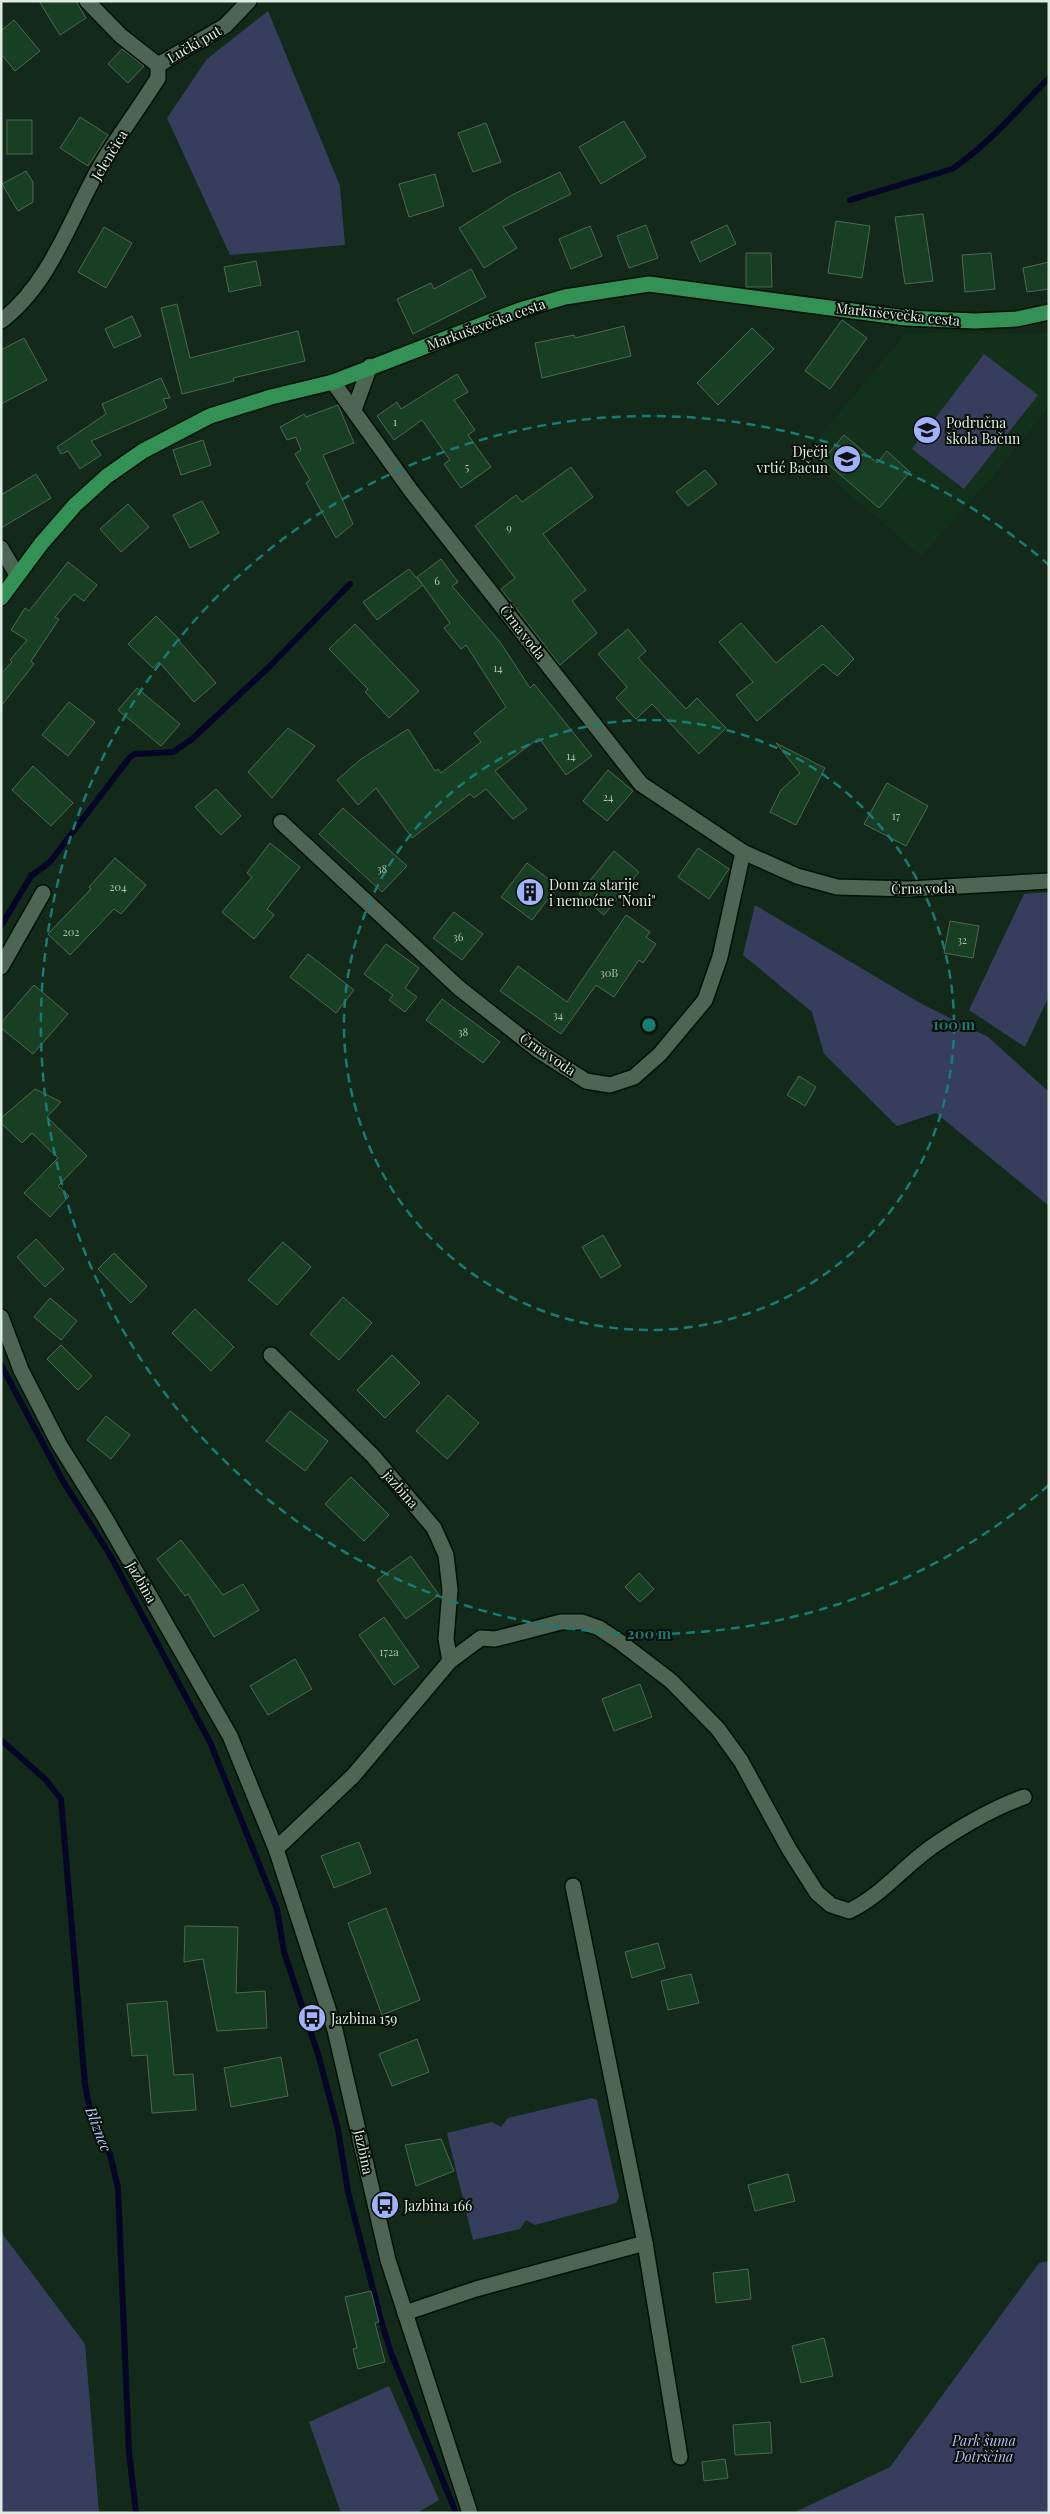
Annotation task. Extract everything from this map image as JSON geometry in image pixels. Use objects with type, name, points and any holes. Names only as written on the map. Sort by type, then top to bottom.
[{"type":"main road","name":"Markuševečka cesta","points":[[1,598],[41,544],[75,505],[107,476],[143,451],[210,416],[271,397],[333,382],[370,366],[520,310],[565,296],[649,284],[906,318],[975,321],[1018,319],[1049,312]]},
{"type":"street","points":[[87,1],[120,36],[158,65]]},
{"type":"street","name":"Lučki put","points":[[158,65],[226,26],[249,1]]},
{"type":"street","name":"Jelenčica","points":[[1,321],[18,308],[34,289],[105,159],[158,78],[158,65]]},
{"type":"street","points":[[354,410],[370,366]]},
{"type":"street","name":"Črna voda","points":[[333,382],[412,492],[641,784],[743,852],[797,876],[837,887],[909,889],[1049,881]]},
{"type":"street","points":[[1,548],[17,575]]},
{"type":"street","name":"Črna voda","points":[[281,822],[459,988],[539,1051],[586,1080],[610,1085],[634,1077],[660,1054],[705,1000],[720,957],[743,852]]},
{"type":"street","points":[[1,966],[43,893]]},
{"type":"street","name":"Jazbina","points":[[1,1318],[21,1370],[60,1444],[104,1516],[230,1736],[276,1849],[335,2030],[388,2260],[470,2513]]},
{"type":"street","name":"jazbina","points":[[271,1355],[373,1456],[434,1528],[446,1555],[450,1590],[446,1638],[450,1661]]},
{"type":"street","points":[[276,1849],[353,1776],[450,1661],[481,1638],[494,1639],[561,1622],[582,1622],[599,1628],[620,1642],[671,1681],[718,1729],[741,1761],[789,1849],[817,1893],[831,1905],[849,1911],[863,1905],[933,1846],[991,1809],[1024,1797]]},
{"type":"street","points":[[573,1886],[645,2243],[680,2457]]},
{"type":"street","points":[[405,2313],[476,2289],[645,2243]]},
{"type":"shaded area","name":"Područna škola Bačun","points":[[906,333],[1049,333],[1049,406],[990,480],[921,556],[804,455]]},
{"type":"green space","points":[[268,11],[340,186],[345,245],[230,255],[167,118],[207,59]]},
{"type":"green space","points":[[984,354],[1038,395],[964,489],[912,449]]},
{"type":"green space","points":[[1049,892],[1049,996],[1025,1047],[969,1010],[1024,894]]},
{"type":"green space","points":[[755,905],[920,1003],[988,1037],[1049,1092],[1049,1206],[936,1113],[897,1126],[824,1054],[812,1012],[743,955]]},
{"type":"green space","points":[[592,2098],[597,2100],[619,2197],[616,2203],[535,2225],[526,2220],[520,2229],[473,2240],[447,2133],[492,2122],[501,2127],[508,2118]]},
{"type":"green space","points":[[1,2232],[85,2344],[99,2513],[1,2513]]},
{"type":"green space","name":"Park šuma Dotrščina","points":[[1049,2261],[1049,2513],[793,2513],[890,2467],[1039,2263]]},
{"type":"green space","points":[[389,2386],[439,2500],[417,2513],[341,2513],[309,2422]]},
{"type":"building","points":[[39,1],[76,1],[86,18],[60,35]]},
{"type":"building","points":[[14,20],[40,51],[15,71],[1,54],[1,31]]},
{"type":"building","points":[[122,49],[144,66],[128,83],[108,64]]},
{"type":"building","points":[[80,117],[108,135],[88,166],[60,148]]},
{"type":"building","points":[[7,120],[32,120],[32,154],[7,154]]},
{"type":"building","points":[[624,121],[646,157],[601,184],[579,147]]},
{"type":"building","points":[[486,123],[501,162],[473,172],[458,133]]},
{"type":"building","points":[[26,171],[33,182],[33,202],[18,211],[2,184]]},
{"type":"building","points":[[560,172],[571,194],[503,227],[517,248],[484,268],[459,228],[512,195]]},
{"type":"building","points":[[435,174],[444,206],[409,217],[399,184]]},
{"type":"building","points":[[923,214],[933,281],[905,284],[895,217]]},
{"type":"building","points":[[836,221],[870,226],[862,278],[828,273]]},
{"type":"building","points":[[646,225],[658,258],[629,268],[617,236]]},
{"type":"building","points":[[727,225],[736,244],[700,262],[691,242]]},
{"type":"building","points":[[590,226],[602,256],[571,269],[559,239]]},
{"type":"building","points":[[104,227],[132,243],[106,288],[78,272]]},
{"type":"building","points":[[746,253],[771,253],[772,287],[746,287]]},
{"type":"building","points":[[991,253],[995,289],[965,292],[962,255]]},
{"type":"building","points":[[256,261],[261,285],[229,292],[224,267]]},
{"type":"building","points":[[1049,262],[1049,289],[1027,292],[1023,268]]},
{"type":"building","points":[[471,269],[486,297],[413,334],[397,299],[431,283],[434,289]]},
{"type":"building","points":[[177,304],[190,358],[298,331],[305,361],[233,378],[234,381],[182,394],[161,308]]},
{"type":"building","points":[[132,316],[141,336],[114,348],[105,329]]},
{"type":"building","points":[[842,320],[867,338],[830,389],[805,371]]},
{"type":"building","points":[[624,326],[631,356],[542,378],[535,343],[574,335],[575,338]]},
{"type":"building","points":[[752,328],[774,349],[718,405],[697,383]]},
{"type":"building","points":[[24,338],[47,380],[1,404],[1,350]]},
{"type":"building","points":[[457,374],[468,392],[454,400],[475,430],[468,435],[491,467],[461,488],[444,464],[450,460],[422,420],[394,440],[377,416],[397,402],[401,409]]},
{"type":"building","points":[[161,378],[170,398],[163,399],[167,408],[91,441],[101,455],[80,469],[68,451],[61,454],[57,447],[106,414],[102,404]]},
{"type":"building","points":[[338,405],[354,443],[323,455],[353,524],[336,538],[306,483],[310,480],[295,454],[301,450],[296,437],[287,440],[280,427],[304,414],[306,417]]},
{"type":"building","points":[[844,435],[877,463],[887,451],[910,472],[879,508],[823,460]]},
{"type":"building","points":[[203,440],[211,465],[181,475],[173,450]]},
{"type":"building","points":[[571,467],[593,497],[543,534],[586,590],[572,601],[597,633],[560,665],[501,589],[515,578],[475,526],[516,495],[522,502]]},
{"type":"building","points":[[705,470],[717,484],[688,506],[676,492]]},
{"type":"building","points":[[36,474],[51,498],[1,528],[1,495]]},
{"type":"building","points":[[202,501],[219,533],[190,548],[173,515]]},
{"type":"building","points":[[128,504],[149,527],[121,552],[100,529]]},
{"type":"building","points":[[441,559],[458,582],[452,586],[500,642],[530,688],[534,684],[592,756],[566,775],[539,738],[495,771],[527,809],[513,819],[486,789],[474,798],[470,794],[412,838],[376,788],[358,805],[337,780],[361,759],[408,729],[435,771],[438,769],[441,773],[481,742],[474,733],[506,707],[466,645],[461,649],[444,628],[450,623],[417,577]]},
{"type":"building","points":[[68,562],[97,585],[84,601],[74,594],[55,617],[59,619],[31,661],[34,664],[1,706],[1,674],[27,640],[11,630],[25,608],[29,611]]},
{"type":"building","points":[[409,569],[423,585],[377,620],[363,602]]},
{"type":"building","points":[[156,616],[180,640],[216,683],[194,702],[159,662],[153,668],[128,644]]},
{"type":"building","points":[[741,623],[776,663],[822,625],[854,659],[837,676],[823,664],[757,721],[736,695],[753,682],[719,642]]},
{"type":"building","points":[[355,624],[419,691],[389,718],[365,692],[368,689],[329,649]]},
{"type":"building","points":[[628,629],[646,651],[638,658],[686,709],[697,698],[726,728],[699,754],[652,704],[636,719],[616,698],[627,687],[598,654]]},
{"type":"building","points":[[137,688],[180,724],[161,746],[118,710]]},
{"type":"building","points":[[69,702],[95,722],[68,756],[42,735]]},
{"type":"building","points":[[288,728],[315,746],[272,798],[248,772]]},
{"type":"building","points":[[776,743],[825,768],[796,825],[770,812],[781,790],[800,773]]},
{"type":"building","points":[[33,766],[73,803],[51,826],[12,790]]},
{"type":"building","points":[[608,770],[633,791],[607,821],[583,801]]},
{"type":"building","points":[[887,783],[928,806],[906,846],[864,824]]},
{"type":"building","points":[[216,789],[241,816],[221,835],[195,807]]},
{"type":"building","points":[[343,808],[407,866],[382,892],[319,834]]},
{"type":"building","points":[[270,843],[300,867],[267,909],[274,915],[254,939],[222,912],[252,877],[247,873]]},
{"type":"building","points":[[698,848],[729,869],[709,899],[678,877]]},
{"type":"building","points":[[614,851],[639,872],[604,915],[579,894]]},
{"type":"building","points":[[115,858],[146,885],[121,914],[114,909],[70,955],[48,934],[91,889],[89,887]]},
{"type":"building","name":"Dom za starije i nemoćne \"Noni\"","points":[[527,863],[558,886],[532,920],[501,897]]},
{"type":"building","points":[[454,912],[483,934],[462,960],[433,938]]},
{"type":"building","points":[[626,915],[650,932],[646,937],[656,944],[643,963],[639,960],[614,997],[596,985],[561,1034],[500,991],[518,966],[567,1002]]},
{"type":"building","points":[[950,921],[979,926],[973,958],[944,953]]},
{"type":"building","points":[[386,944],[419,968],[405,988],[417,997],[405,1012],[389,1000],[393,995],[364,974]]},
{"type":"building","points":[[308,954],[354,990],[336,1013],[290,977]]},
{"type":"building","points":[[34,985],[68,1014],[33,1054],[1,1028],[1,1023]]},
{"type":"building","points":[[442,999],[500,1042],[483,1063],[426,1020]]},
{"type":"building","points":[[799,1076],[816,1087],[805,1106],[787,1095]]},
{"type":"building","points":[[35,1089],[61,1102],[47,1117],[87,1156],[58,1186],[69,1196],[50,1217],[24,1193],[58,1158],[32,1133],[22,1143],[1,1123],[1,1118]]},
{"type":"building","points":[[603,1235],[621,1266],[601,1278],[582,1247]]},
{"type":"building","points":[[36,1239],[64,1269],[45,1287],[17,1257]]},
{"type":"building","points":[[283,1242],[311,1267],[277,1305],[248,1280]]},
{"type":"building","points":[[114,1253],[147,1286],[131,1303],[98,1269]]},
{"type":"building","points":[[343,1297],[372,1323],[339,1360],[310,1334]]},
{"type":"building","points":[[50,1298],[77,1321],[61,1340],[34,1317]]},
{"type":"building","points":[[195,1309],[234,1347],[211,1371],[172,1333]]},
{"type":"building","points":[[61,1345],[92,1376],[78,1390],[47,1359]]},
{"type":"building","points":[[392,1355],[420,1383],[385,1418],[357,1390]]},
{"type":"building","points":[[448,1395],[479,1423],[447,1459],[416,1431]]},
{"type":"building","points":[[290,1411],[328,1441],[305,1471],[266,1441]]},
{"type":"building","points":[[106,1416],[130,1435],[111,1459],[87,1440]]},
{"type":"building","points":[[351,1477],[389,1515],[364,1541],[325,1504]]},
{"type":"building","points":[[181,1540],[223,1595],[243,1584],[259,1610],[214,1637],[188,1594],[185,1596],[157,1559]]},
{"type":"building","points":[[411,1556],[439,1595],[406,1619],[377,1580]]},
{"type":"building","points":[[639,1573],[654,1589],[640,1602],[625,1587]]},
{"type":"building","points":[[384,1617],[419,1667],[394,1685],[359,1635]]},
{"type":"building","points":[[295,1659],[312,1689],[268,1715],[250,1686]]},
{"type":"building","points":[[640,1684],[652,1717],[614,1731],[602,1699]]},
{"type":"building","points":[[359,1842],[371,1873],[334,1888],[321,1856]]},
{"type":"building","points":[[386,1908],[420,2000],[382,2015],[348,1923]]},
{"type":"building","points":[[185,1926],[238,1927],[236,1993],[265,1991],[267,2028],[217,2031],[203,1959],[184,1962]]},
{"type":"building","points":[[658,1943],[665,1968],[632,1978],[625,1952]]},
{"type":"building","points":[[691,1974],[699,2003],[668,2010],[661,1981]]},
{"type":"building","points":[[167,2001],[174,2075],[193,2074],[196,2110],[152,2113],[147,2055],[132,2056],[127,2004]]},
{"type":"building","points":[[417,2039],[429,2072],[392,2086],[379,2054]]},
{"type":"building","points":[[281,2057],[288,2096],[231,2107],[224,2068]]},
{"type":"building","points":[[441,2139],[454,2171],[416,2186],[405,2145]]},
{"type":"building","points":[[788,2174],[795,2201],[755,2211],[748,2185]]},
{"type":"building","points":[[748,2269],[751,2299],[716,2303],[713,2273]]},
{"type":"building","points":[[371,2291],[379,2322],[375,2323],[385,2362],[358,2369],[353,2349],[357,2348],[345,2297]]},
{"type":"building","points":[[824,2338],[833,2376],[801,2383],[792,2346]]},
{"type":"building","points":[[770,2422],[772,2453],[735,2455],[733,2425]]},
{"type":"building","points":[[725,2459],[728,2478],[704,2481],[702,2462]]},
{"type":"waterway","points":[[850,200],[952,169],[990,138],[1049,78]]},
{"type":"waterway","points":[[1,926],[31,876],[50,862],[130,757],[135,754],[173,752],[192,739],[269,667],[350,584]]},
{"type":"waterway","points":[[1,1365],[64,1483],[110,1555],[210,1742],[277,1909],[284,1952],[318,2054],[338,2129],[348,2192],[381,2320],[391,2353],[456,2513]]},
{"type":"waterway","name":"Bliznec","points":[[1,1740],[45,1779],[61,1799],[85,2085],[91,2115],[110,2154],[118,2188],[129,2452],[136,2513]]},
{"type":"place","name":"Područna škola Bačun","points":[[927,430]]},
{"type":"place","name":"Dječji vrtić Bačun","points":[[847,459]]},
{"type":"place","name":"Dom za starije i nemoćne \"Noni\"","points":[[530,892]]},
{"type":"place","name":"Jazbina 159","points":[[312,2018]]},
{"type":"place","name":"Jazbina 166","points":[[385,2205]]}]
